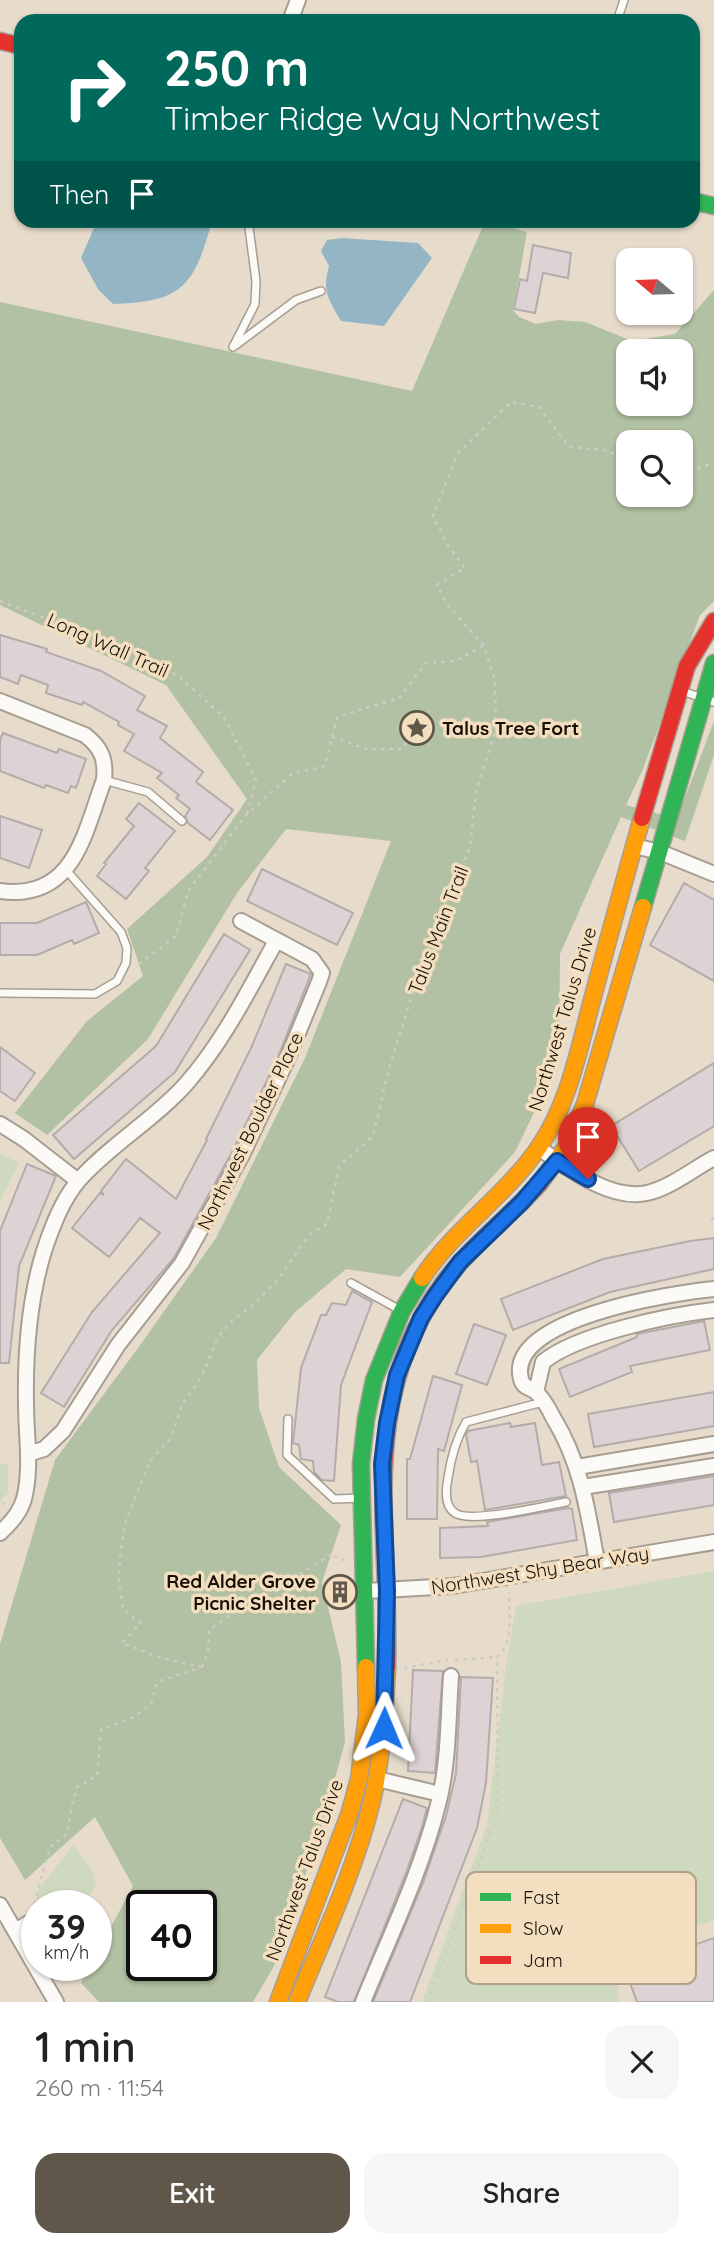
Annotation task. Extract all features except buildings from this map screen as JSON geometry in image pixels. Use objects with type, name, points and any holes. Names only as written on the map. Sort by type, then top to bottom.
[{"type":"street","name":"Northwest Talus Drive","points":[[283,2000],[350,1812],[359,1779],[367,1714],[361,1464],[374,1380],[402,1311],[429,1268],[517,1175],[539,1148],[555,1121],[568,1088],[634,846],[687,666],[714,621]]},
{"type":"street","name":"Northwest Talus Drive","points":[[297,2002],[366,1827],[377,1779],[384,1728],[387,1591],[382,1464],[397,1375],[421,1318],[460,1262],[522,1202],[557,1161],[573,1134],[587,1101],[708,700],[714,663]]},
{"type":"street","points":[[0,701],[69,727],[96,743],[104,756],[104,780],[77,852],[66,870],[39,888],[22,892],[0,891]]},
{"type":"street","points":[[634,846],[660,852],[714,874]]},
{"type":"street","name":"Northwest Boulder Place","points":[[28,1454],[44,1449],[63,1431],[118,1345],[182,1263],[242,1155],[286,1062],[322,973],[312,959],[241,921]]},
{"type":"street","points":[[0,1533],[12,1522],[24,1499],[28,1454],[25,1383],[30,1319],[35,1287],[54,1225],[78,1181],[103,1156],[184,1087],[208,1057],[276,941]]},
{"type":"street","points":[[0,1124],[78,1181]]},
{"type":"street","points":[[539,1148],[557,1161],[608,1188],[636,1194],[663,1187],[714,1157]]},
{"type":"street","points":[[597,1562],[577,1467],[555,1420],[540,1397],[524,1387],[521,1381],[520,1372],[526,1351],[540,1336],[618,1305],[675,1293],[714,1289]]},
{"type":"street","points":[[540,1397],[543,1362],[558,1352],[621,1328],[714,1310]]},
{"type":"street","points":[[577,1467],[714,1444]]},
{"type":"street","points":[[583,1487],[714,1465]]},
{"type":"street","name":"Northwest Shy Bear Way","points":[[366,1591],[427,1589],[510,1578],[714,1542]]},
{"type":"street","points":[[363,2002],[419,1863],[440,1794],[446,1763],[451,1676]]},
{"type":"street","points":[[377,1779],[440,1794]]},
{"type":"street","points":[[0,1905],[21,1941]]},
{"type":"street","points":[[15,1931],[21,1927]]},
{"type":"street","points":[[45,1981],[56,2002]]},
{"type":"lane","points":[[249,228],[256,281],[255,303],[233,347],[296,300],[321,291]]},
{"type":"lane","points":[[680,690],[708,700]]},
{"type":"lane","points":[[104,780],[148,792],[182,821]]},
{"type":"lane","points":[[0,993],[95,994],[117,981],[126,963],[127,948],[121,932],[66,870]]},
{"type":"lane","points":[[352,1283],[402,1311]]},
{"type":"lane","points":[[540,1397],[467,1422],[457,1438],[449,1468],[446,1489],[448,1504],[454,1513],[470,1518],[566,1502]]},
{"type":"lane","points":[[288,1419],[287,1455],[334,1499],[363,1498]]},
{"type":"path","name":"Talus Main Trail","points":[[202,1667],[161,1658],[122,1643],[141,1623],[123,1610],[119,1581],[126,1520],[150,1461],[171,1438],[182,1405],[202,1376],[217,1339],[229,1323],[253,1305],[275,1283],[309,1236],[327,1224],[339,1166],[373,1136],[388,1072],[411,999],[434,934],[471,847],[476,791],[496,730],[495,680],[484,646],[446,603],[438,585],[465,568],[447,544],[433,516],[457,454],[511,401],[539,407],[569,447],[604,450],[616,455]]},
{"type":"path","points":[[693,469],[714,463]]},
{"type":"path","name":"Long Wall Trail","points":[[0,601],[123,648],[178,676],[224,717],[256,780],[247,814]]},
{"type":"path","points":[[117,981],[176,936],[188,891],[247,814],[292,774],[324,766],[337,717],[399,698],[426,663],[455,661],[484,646]]},
{"type":"path","points":[[332,737],[367,749],[402,749],[416,728]]},
{"type":"path","points":[[0,1494],[7,1510]]},
{"type":"path","points":[[40,1890],[50,1847],[67,1834],[77,1787],[97,1776],[101,1730],[134,1717],[151,1704],[157,1682],[202,1667],[208,1652],[209,1630],[238,1609],[292,1581],[333,1553],[338,1560],[365,1557]]},
{"type":"path","points":[[476,1872],[498,1812],[497,1657],[503,1652],[508,1640],[510,1578]]},
{"type":"path","points":[[428,2002],[466,1899]]},
{"type":"green space","points":[[482,228],[512,228],[527,232],[513,310],[519,317],[536,324],[558,320],[585,322],[627,339],[616,339],[616,416],[693,416],[693,339],[644,339],[675,334],[682,326],[693,326],[693,314],[714,290],[714,601],[700,615],[643,769],[626,805],[677,819],[714,721],[714,755],[685,841],[621,817],[560,954],[559,1061],[515,1152],[400,1277],[346,1269],[295,1312],[257,1360],[259,1408],[279,1467],[341,1525],[322,1582],[341,1662],[345,1742],[321,1829],[274,1966],[253,2002],[99,2002],[81,1983],[112,1981],[112,1925],[126,1899],[126,1981],[217,1981],[217,1890],[131,1890],[133,1886],[95,1817],[25,1880],[0,1838],[0,1644],[55,1460],[216,1238],[305,1058],[391,841],[286,829],[237,893],[148,1039],[47,1135],[15,1113],[87,1021],[143,976],[127,929],[207,857],[247,799],[166,685],[0,605],[0,302],[412,391]]},
{"type":"green space","points":[[0,1153],[19,1163],[0,1202]]},
{"type":"green space","points":[[8,1463],[8,1491],[0,1502],[0,1464]]},
{"type":"green space","points":[[714,1571],[714,1920],[696,1926],[696,1872],[470,1872],[487,1825],[506,1665],[516,1606]]},
{"type":"green space","points":[[74,1844],[93,1872],[96,1886],[93,1890],[38,1890]]},
{"type":"green space","points":[[466,1882],[466,1984],[619,1984],[618,2002],[422,2002]]},
{"type":"water","points":[[94,228],[210,228],[199,261],[191,275],[182,286],[170,294],[155,299],[113,304],[98,289],[81,258]]},
{"type":"water","points":[[342,238],[418,243],[432,258],[384,326],[341,321],[330,300],[326,289],[329,266],[321,251],[327,240]]},
{"type":"traffic: fast","points":[[700,203],[714,206]]},
{"type":"traffic: fast","points":[[643,907],[714,663]]},
{"type":"traffic: fast","points":[[366,1667],[361,1464],[366,1419],[374,1380],[402,1311],[422,1278]]},
{"type":"traffic: slow","points":[[422,1278],[449,1244],[526,1165],[557,1115],[576,1062],[642,818]]},
{"type":"traffic: slow","points":[[540,1183],[567,1146],[585,1104],[643,907]]},
{"type":"traffic: slow","points":[[278,2002],[350,1812],[359,1779],[367,1715],[366,1667]]},
{"type":"traffic: slow","points":[[297,2002],[348,1878],[372,1801],[382,1734],[387,1667]]},
{"type":"traffic: jam","points":[[0,41],[14,44]]},
{"type":"traffic: jam","points":[[642,818],[687,666],[714,621]]},
{"type":"traffic: jam","points":[[387,1667],[384,1468],[388,1420],[399,1373],[416,1327],[444,1282],[466,1256],[540,1183]]},
{"type":"place","name":"Talus Tree Fort","points":[[417,728]]},
{"type":"place","name":"Red Alder Grove Picnic Shelter","points":[[340,1592]]},
{"type":"route","points":[[384,1728],[387,1591],[382,1464],[397,1375],[421,1318],[460,1262],[522,1202],[557,1161],[588,1179]]}]
